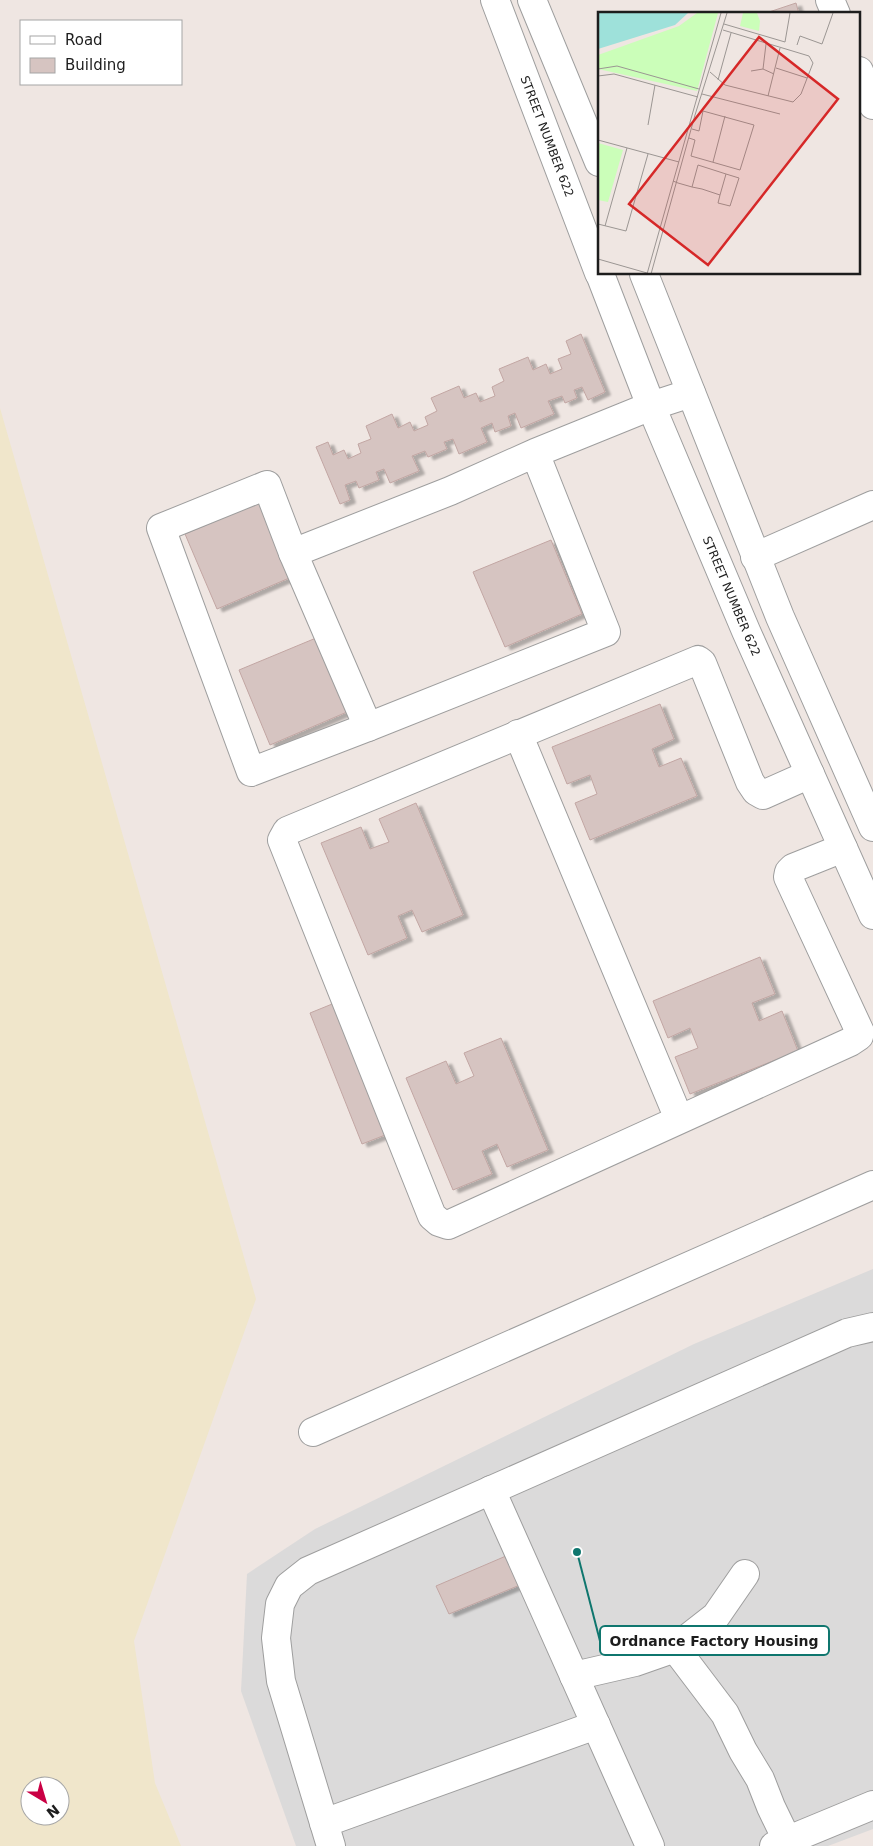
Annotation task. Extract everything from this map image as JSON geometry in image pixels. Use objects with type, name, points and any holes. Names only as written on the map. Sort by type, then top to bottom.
[{"type":"street","name":"STREET NUMBER 622","points":[[494,0],[598,270]]},
{"type":"street","points":[[532,0],[598,160]]},
{"type":"street","points":[[830,0],[835,12]]},
{"type":"street","points":[[860,73],[873,105]]},
{"type":"street","name":"STREET NUMBER 622","points":[[600,275],[651,406],[746,631],[873,914]]},
{"type":"street","points":[[644,275],[755,557],[873,826]]},
{"type":"street","points":[[293,553],[450,491],[535,453],[651,406],[691,393]]},
{"type":"street","points":[[368,727],[293,553],[267,485],[161,528],[251,772],[368,727],[606,632],[535,453]]},
{"type":"street","points":[[755,557],[873,506]]},
{"type":"street","points":[[810,774],[763,795],[756,792],[750,782],[702,662],[698,660],[287,831],[282,840],[432,1216],[439,1222],[448,1224],[679,1120],[859,1036],[860,1032],[788,877],[789,872],[793,868],[843,848]]},
{"type":"street","points":[[518,734],[679,1120]]},
{"type":"street","points":[[313,1432],[873,1185]]},
{"type":"street","points":[[596,1726],[327,1834],[281,1680],[276,1638],[280,1604],[289,1586],[308,1571],[847,1333],[873,1327]]},
{"type":"street","points":[[491,1490],[650,1846]]},
{"type":"street","points":[[574,1676],[635,1662],[675,1648],[716,1616],[745,1574]]},
{"type":"street","points":[[675,1648],[725,1714],[743,1751],[760,1779],[771,1807],[781,1843],[873,1805]]},
{"type":"shaded area","points":[[0,408],[256,1299],[134,1641],[155,1783],[181,1846],[0,1846]]},
{"type":"shaded area","points":[[873,1269],[873,1829],[828,1846],[296,1846],[241,1691],[247,1574],[315,1529],[694,1344]]},
{"type":"building","points":[[796,3],[798,12],[769,12]]},
{"type":"building","points":[[581,334],[605,392],[588,400],[582,387],[574,390],[577,398],[565,403],[562,396],[548,401],[554,414],[521,428],[515,413],[508,416],[511,426],[495,432],[492,423],[481,428],[487,442],[459,454],[453,439],[444,442],[447,449],[428,457],[425,451],[412,456],[419,471],[390,483],[384,469],[376,472],[379,480],[359,488],[356,481],[345,485],[350,500],[340,504],[316,447],[328,442],[333,455],[344,450],[348,459],[361,453],[358,444],[371,439],[366,426],[392,414],[398,428],[410,422],[414,431],[428,425],[425,417],[437,411],[431,398],[459,386],[464,398],[476,393],[480,402],[495,396],[492,387],[504,381],[499,369],[528,357],[533,370],[546,364],[550,374],[562,369],[558,359],[571,354],[566,341]]},
{"type":"building","points":[[263,501],[294,576],[217,609],[185,534]]},
{"type":"building","points":[[551,540],[582,614],[505,647],[473,572]]},
{"type":"building","points":[[316,638],[347,712],[270,745],[239,670]]},
{"type":"building","points":[[660,704],[674,739],[652,749],[659,767],[681,758],[697,796],[590,840],[575,803],[597,794],[590,775],[567,784],[552,747]]},
{"type":"building","points":[[416,803],[463,915],[422,932],[412,910],[398,916],[407,938],[368,955],[321,843],[361,827],[370,849],[389,842],[379,819]]},
{"type":"building","points":[[760,957],[775,994],[752,1003],[759,1021],[782,1011],[798,1051],[690,1094],[675,1057],[698,1048],[690,1028],[668,1038],[653,1001]]},
{"type":"building","points":[[342,1000],[393,1132],[362,1144],[310,1013]]},
{"type":"building","points":[[501,1038],[548,1150],[507,1167],[497,1144],[482,1151],[492,1174],[453,1190],[406,1078],[446,1061],[456,1084],[474,1076],[464,1053]]},
{"type":"building","points":[[513,1553],[525,1583],[449,1614],[436,1586]]},
{"type":"place","name":"Ordnance Factory Housing","points":[[577,1552]]}]
